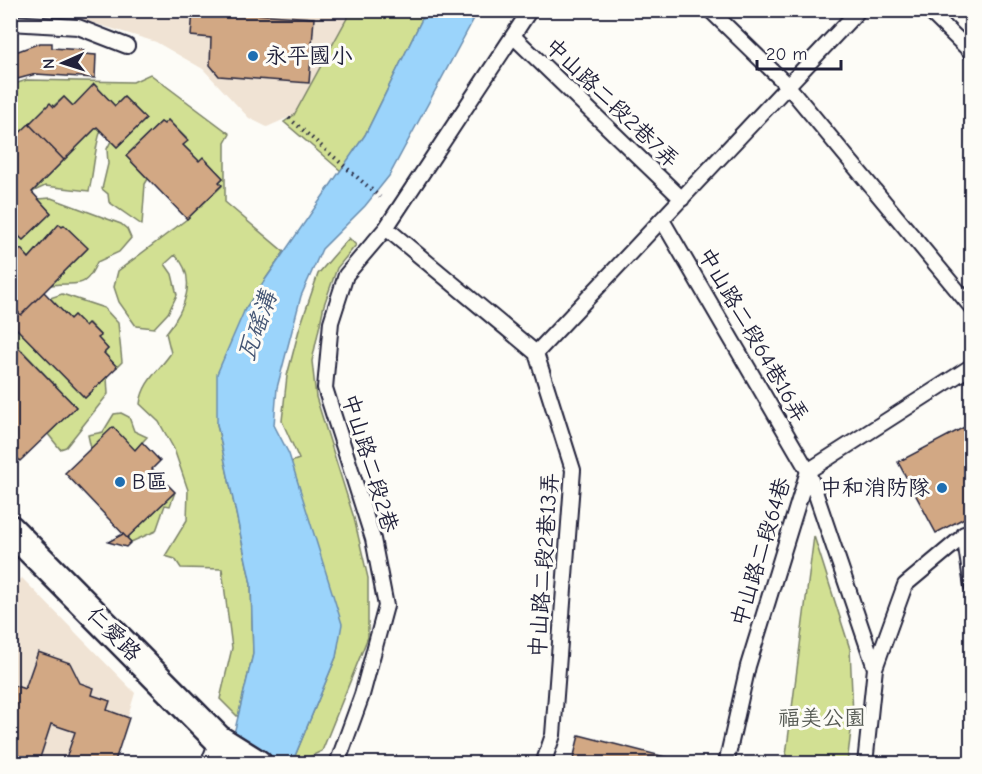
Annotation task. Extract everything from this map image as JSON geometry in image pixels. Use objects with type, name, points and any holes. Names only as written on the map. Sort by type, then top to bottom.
[{"type":"street","name":"仁愛路","points":[[13,539],[218,739],[258,764]]},
{"type":"lane","name":"中山路二段2巷","points":[[337,764],[363,695],[386,606],[374,539],[325,388],[331,322],[346,275],[386,228],[530,10]]},
{"type":"lane","points":[[710,10],[788,86],[972,308]]},
{"type":"lane","points":[[386,228],[536,353],[858,10]]},
{"type":"lane","points":[[928,10],[972,53]]},
{"type":"lane","points":[[10,23],[78,27],[128,46]]},
{"type":"lane","name":"中山路二段2巷7弄","points":[[513,36],[682,200]]},
{"type":"lane","name":"中山路二段64巷16弄","points":[[662,220],[808,471],[875,668]]},
{"type":"lane","name":"中山路二段2巷13弄","points":[[536,353],[573,470],[553,735],[543,764]]},
{"type":"lane","name":"中山路二段64巷","points":[[726,764],[748,666],[808,471],[972,366]]},
{"type":"lane","points":[[865,764],[875,668],[905,585],[968,532]]},
{"type":"lane","points":[[968,532],[972,587]]},
{"type":"lane","points":[[208,764],[218,739]]},
{"type":"path","points":[[289,118],[380,197]]},
{"type":"shaded area","name":"永平國小","points":[[54,11],[351,11],[294,115],[267,127],[249,118],[203,69],[156,42]]},
{"type":"shaded area","points":[[22,578],[135,693],[114,763],[11,764],[11,593],[13,586]]},
{"type":"green space","points":[[351,11],[426,11],[365,135],[341,171],[284,122],[294,115]]},
{"type":"green space","points":[[150,74],[230,134],[225,143],[225,202],[284,252],[245,309],[217,424],[251,584],[253,654],[238,717],[220,699],[232,648],[222,569],[181,568],[175,559],[165,556],[187,520],[188,490],[174,449],[159,422],[140,404],[144,389],[171,353],[166,333],[183,305],[187,284],[186,274],[175,255],[165,264],[172,274],[177,295],[168,313],[154,328],[136,326],[119,302],[114,287],[118,271],[187,219],[222,186],[219,182],[223,178],[204,158],[199,161],[183,145],[188,140],[168,120],[164,124],[161,122],[126,156],[148,179],[145,184],[142,225],[109,202],[108,194],[102,189],[108,164],[107,149],[111,141],[117,147],[146,119],[124,97],[115,106],[95,85],[73,106],[64,97],[11,142],[11,85],[27,80],[133,82]]},
{"type":"green space","points":[[97,127],[101,130],[89,191],[45,186],[32,192]]},
{"type":"green space","points":[[51,198],[121,224],[127,229],[131,238],[119,252],[97,262],[88,278],[79,283],[51,285],[87,249],[64,225],[59,225],[29,258],[20,249],[11,259],[11,228],[23,240],[51,213],[38,199]]},
{"type":"green space","points":[[349,238],[356,245],[337,268],[324,305],[312,361],[316,397],[354,518],[368,578],[368,637],[322,751],[303,760],[295,756],[336,657],[341,624],[291,462],[299,459],[282,421],[287,376],[299,330],[318,274]]},
{"type":"green space","points":[[62,294],[104,308],[118,323],[122,362],[117,367],[104,353],[108,349],[98,338],[100,335],[89,323],[85,326],[74,315],[70,319],[50,298]]},
{"type":"green space","points":[[10,322],[85,398],[107,377],[108,394],[66,447],[60,449],[48,434],[76,407],[11,339]]},
{"type":"green space","points":[[121,413],[129,417],[134,431],[147,437],[135,450],[91,449],[88,435],[103,432],[114,414]]},
{"type":"green space","points":[[175,492],[170,506],[165,505],[156,531],[131,542],[127,538]]},
{"type":"green space","name":"福美公園","points":[[814,536],[850,649],[853,715],[847,763],[785,763]]},
{"type":"water","name":"瓦磘溝","points":[[426,11],[478,11],[389,176],[365,206],[322,249],[301,296],[277,388],[274,425],[289,454],[342,624],[336,657],[292,763],[227,763],[253,654],[251,584],[217,424],[217,374],[245,309],[365,135]]},
{"type":"building","points":[[193,10],[314,18],[309,83],[219,76],[210,65],[211,38],[191,36]]},
{"type":"building","points":[[40,43],[52,43],[52,48],[84,50],[84,54],[96,55],[95,78],[36,74],[10,81],[10,54]]},
{"type":"building","points":[[94,84],[115,106],[124,97],[146,119],[117,147],[97,127],[64,160],[29,124],[50,103],[54,107],[64,97],[73,106]]},
{"type":"building","points":[[168,120],[188,141],[183,145],[199,161],[203,157],[223,178],[219,182],[222,185],[187,219],[126,156],[161,122],[164,124]]},
{"type":"building","points":[[29,124],[64,160],[32,192],[51,213],[23,240],[10,228],[10,142]]},
{"type":"building","points":[[59,224],[62,227],[64,225],[88,248],[21,315],[10,305],[10,271],[16,265],[10,259],[21,249],[29,258]]},
{"type":"building","points":[[44,292],[70,319],[74,315],[85,326],[88,323],[101,336],[98,338],[108,349],[104,353],[117,367],[85,398],[10,322],[17,311],[21,315]]},
{"type":"building","points":[[10,339],[76,407],[20,461],[10,450]]},
{"type":"building","name":"中和消防隊","points":[[972,423],[972,514],[936,533],[898,462]]},
{"type":"building","name":"B區","points":[[113,427],[135,450],[142,442],[160,461],[152,469],[175,492],[127,538],[65,473]]},
{"type":"building","points":[[123,534],[131,542],[126,547],[108,542]]},
{"type":"building","points":[[38,652],[70,663],[80,683],[94,688],[92,695],[110,701],[107,710],[129,718],[114,764],[64,764],[75,732],[51,724],[38,764],[10,764],[10,688],[13,685],[25,689]]},
{"type":"building","points":[[579,735],[681,761],[680,764],[572,764]]},
{"type":"place","name":"永平國小","points":[[253,56]]},
{"type":"place","name":"B區","points":[[120,482]]},
{"type":"place","name":"中和消防隊","points":[[942,488]]}]
